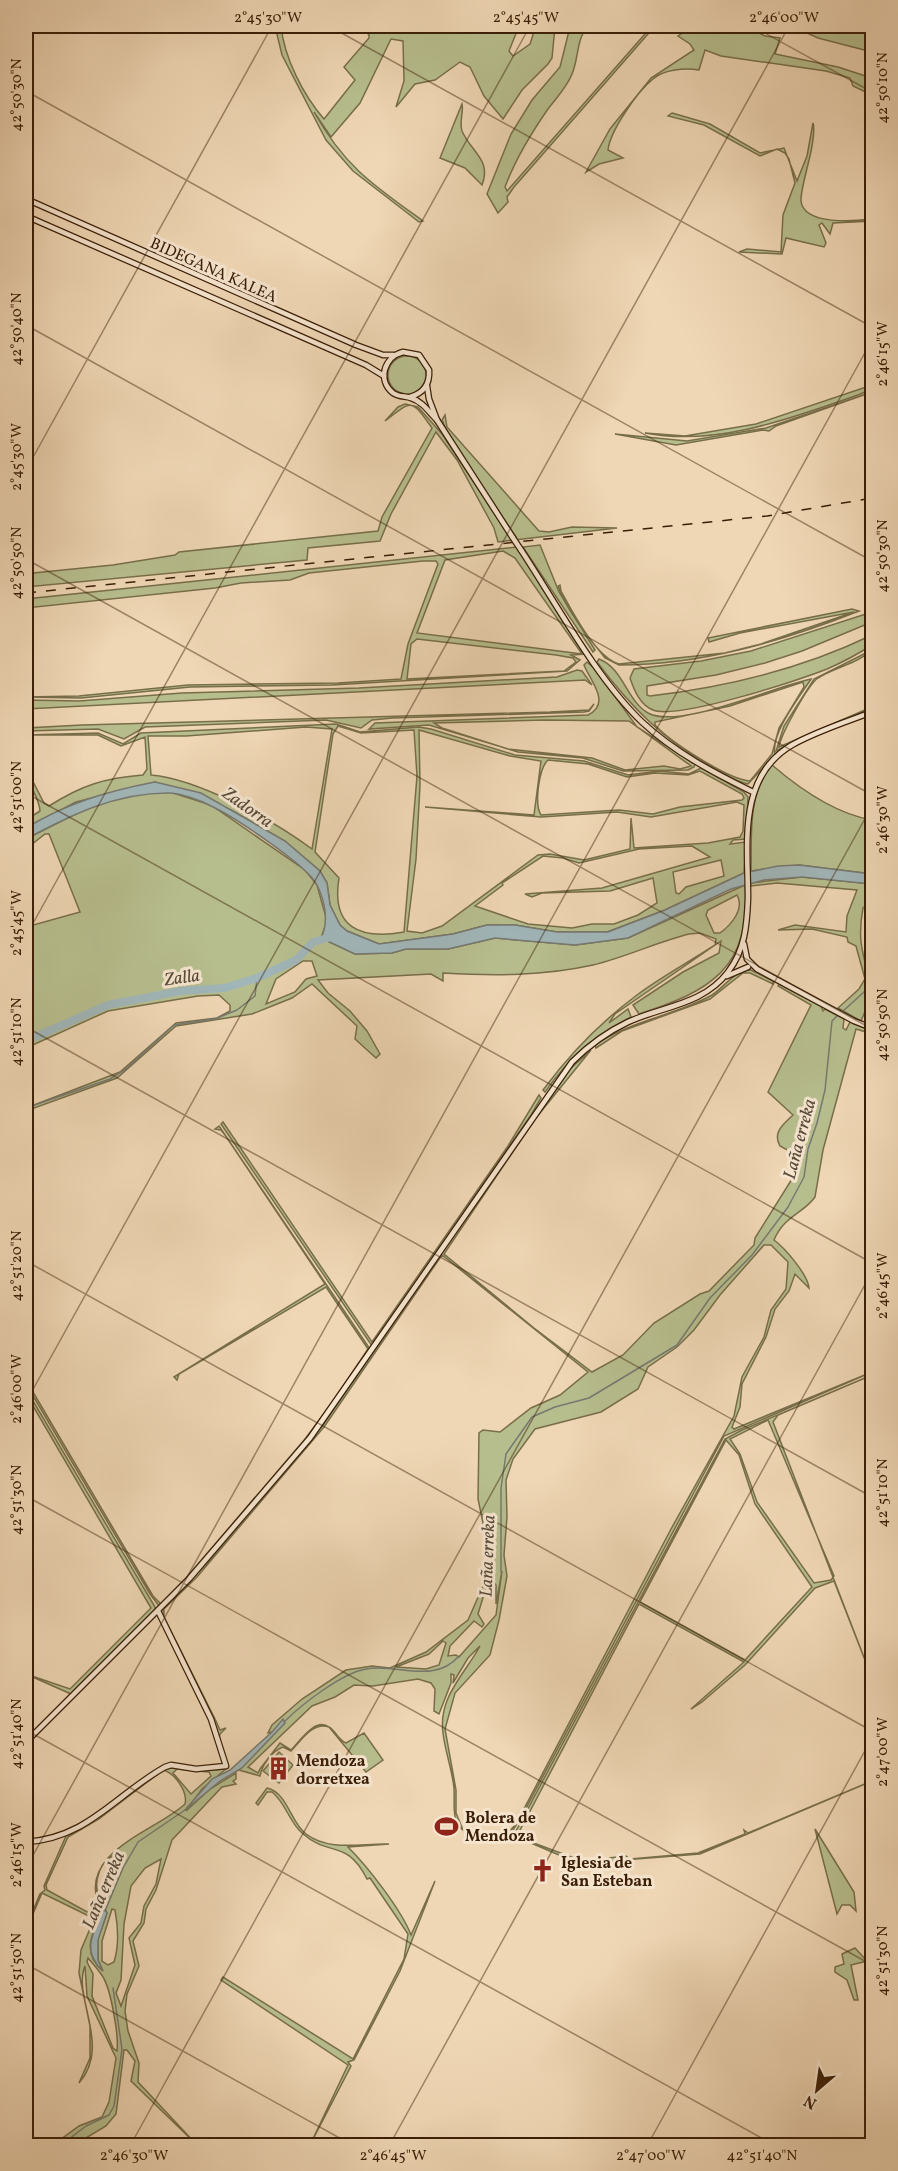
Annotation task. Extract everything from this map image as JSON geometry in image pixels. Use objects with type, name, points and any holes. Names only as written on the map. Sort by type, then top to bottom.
[{"type":"street","name":"BIDEGANA KALEA","points":[[26,199],[356,345],[383,355],[394,355]]},
{"type":"street","name":"BIDEGANA KALEA","points":[[26,216],[366,365],[384,376]]},
{"type":"street","points":[[437,420],[429,399],[427,386],[429,370],[423,358],[408,352],[394,355],[385,368],[384,376],[392,392],[410,397],[424,405],[437,420],[609,684],[631,711],[681,753],[753,792]]},
{"type":"street","points":[[410,397],[423,391],[427,386]]},
{"type":"street","points":[[723,979],[737,958],[744,941],[748,910],[749,809],[753,792],[764,770],[782,752],[802,740],[873,712]]},
{"type":"street","points":[[744,941],[749,965]]},
{"type":"street","points":[[737,958],[854,1021],[873,1028]]},
{"type":"street","points":[[26,1742],[202,1565],[326,1419],[572,1062],[602,1036],[630,1022],[698,998],[723,979],[749,965]]},
{"type":"street","points":[[26,1842],[53,1838],[83,1827],[165,1767],[171,1765],[196,1769],[226,1766],[211,1719],[158,1611]]},
{"type":"green space","points":[[275,26],[281,26],[290,63],[309,99],[324,119],[355,80],[344,67],[369,38],[361,26],[519,26],[509,51],[513,56],[530,44],[533,35],[529,26],[588,26],[581,37],[570,79],[524,146],[505,187],[507,191],[652,26],[655,26],[514,187],[507,197],[508,202],[498,213],[487,194],[511,134],[532,100],[560,67],[570,27],[555,27],[552,58],[522,90],[503,119],[484,96],[470,67],[460,62],[435,80],[415,84],[396,107],[404,81],[403,41],[391,39],[360,103],[331,137],[314,112],[337,147],[361,174],[423,221],[419,222],[353,171],[326,140],[282,55]]},
{"type":"green space","points":[[693,26],[744,26],[765,36],[780,38],[775,54],[838,67],[872,78],[872,95],[853,86],[850,78],[826,71],[721,56],[705,50],[699,70],[669,71],[647,85],[625,112],[610,142],[608,150],[623,158],[599,164],[586,172],[610,129],[651,78],[694,50],[690,44],[678,36]]},
{"type":"green space","points":[[792,26],[858,26],[863,30],[872,26],[872,52],[818,38]]},
{"type":"green space","points":[[462,104],[462,131],[482,162],[484,176],[482,185],[465,168],[440,158]]},
{"type":"green space","points":[[672,113],[710,124],[760,153],[775,150],[760,156],[704,125],[668,116]]},
{"type":"green space","points":[[813,123],[812,146],[801,196],[804,209],[811,215],[832,220],[872,219],[872,221],[833,223],[830,234],[822,223],[819,225],[826,243],[824,247],[786,238],[782,254],[739,252],[747,249],[781,252],[783,215],[795,183],[790,164],[797,181],[807,156]]},
{"type":"green space","points":[[407,356],[421,361],[426,375],[421,389],[407,394],[393,389],[388,375],[393,361]]},
{"type":"green space","points":[[872,385],[872,389],[858,395],[780,421],[726,433],[685,436],[756,424]]},
{"type":"green space","points":[[872,392],[776,426],[769,431],[763,430],[676,445],[615,434],[687,441],[766,428]]},
{"type":"green space","points":[[405,404],[410,405],[385,421],[398,407]]},
{"type":"green space","points":[[412,406],[418,407],[442,434],[511,539],[516,537],[449,436],[442,420],[445,415],[447,427],[539,531],[549,532],[572,527],[617,528],[498,542],[494,528],[457,460],[436,432],[391,514],[380,541],[308,548],[307,560],[26,587],[26,575],[33,573],[113,565],[175,555],[179,552],[378,531],[382,517],[432,428],[420,411]]},
{"type":"green space","points":[[540,545],[559,592],[595,650],[593,652],[523,547]]},
{"type":"green space","points":[[518,547],[586,654],[571,655],[580,660],[567,671],[332,685],[190,687],[81,698],[26,697],[79,696],[188,685],[338,683],[401,679],[408,644],[438,564],[436,561],[423,561],[309,573],[290,580],[241,583],[215,588],[26,608],[26,599]],"holes":[[[503,551],[515,558],[582,654],[417,633],[445,560]],[[417,639],[556,655],[573,658],[576,662],[564,671],[407,679],[411,644]]]},
{"type":"green space","points":[[560,585],[571,610],[591,640],[578,624],[567,605],[558,586]]},
{"type":"green space","points":[[852,609],[859,611],[762,644],[854,612],[740,633],[709,642],[708,638]]},
{"type":"green space","points":[[872,612],[872,622],[802,651],[716,675],[647,686],[647,695],[650,696],[736,682],[819,658],[872,635],[872,645],[833,666],[739,697],[687,709],[666,712],[653,710],[641,701],[630,678],[634,669],[701,661],[751,651]]},
{"type":"green space","points":[[595,645],[610,660],[619,664],[724,653],[681,661],[619,665],[605,658]]},
{"type":"green space","points":[[872,650],[860,659],[825,674],[814,682],[790,721],[779,747],[872,707],[872,709],[810,734],[776,751],[784,726],[814,679]]},
{"type":"green space","points":[[599,659],[614,670],[635,701],[648,713],[662,717],[692,714],[655,722],[655,725],[700,759],[728,774],[750,781],[772,754],[779,728],[793,706],[777,737],[775,755],[748,784],[739,782],[696,758],[664,735],[622,693],[597,662]]},
{"type":"green space","points":[[587,662],[595,669],[637,727],[629,721],[544,720],[434,723],[442,728],[506,748],[429,725],[369,729],[375,723],[588,715],[595,710],[599,698],[584,665]]},
{"type":"green space","points":[[577,670],[582,671],[592,685],[585,680],[26,709],[26,700],[79,701],[182,693],[359,688],[557,677]]},
{"type":"green space","points":[[811,679],[793,705],[804,687],[803,682],[730,706],[710,710]]},
{"type":"green space","points":[[594,704],[589,711],[584,712],[392,718],[372,720],[361,728],[326,720],[145,727],[124,739],[98,729],[26,731],[26,728],[82,725],[550,712],[589,710]]},
{"type":"green space","points":[[336,724],[360,732],[419,727],[515,755],[584,761],[628,775],[660,771],[689,774],[701,768],[744,792],[748,797],[746,839],[733,840],[730,844],[746,842],[744,873],[665,910],[607,932],[557,932],[515,925],[487,925],[453,934],[379,944],[347,931],[340,925],[330,905],[327,883],[320,871],[285,841],[231,810],[155,782],[76,802],[26,828],[26,820],[40,811],[26,768],[44,803],[49,806],[83,788],[117,778],[143,775],[147,769],[145,737],[121,746],[98,735],[26,735],[98,733],[123,744],[141,733]],"holes":[[[338,726],[361,733],[414,730],[417,776],[404,932],[374,934],[362,931],[344,919],[339,908],[339,878],[315,852],[333,734]],[[306,727],[332,729],[312,849],[277,826],[234,803],[190,784],[151,775],[148,736],[186,736]],[[419,730],[510,756],[541,761],[534,815],[425,807],[541,817],[617,812],[651,817],[737,802],[744,805],[743,831],[740,837],[708,843],[634,848],[631,818],[630,849],[584,860],[550,854],[538,855],[442,926],[422,933],[407,931],[416,859],[420,785]],[[548,760],[588,764],[627,777],[655,773],[688,775],[700,771],[742,794],[744,798],[680,807],[653,814],[619,810],[541,815],[538,795]],[[692,846],[710,857],[602,888],[525,894],[532,897],[542,893],[610,891],[653,878],[657,903],[638,915],[614,924],[592,924],[572,928],[528,924],[475,906],[503,885],[502,883],[543,856],[563,858],[579,863],[639,849]],[[721,860],[724,876],[686,887],[679,894],[676,893],[673,872]]]},
{"type":"green space","points":[[639,728],[695,764],[688,770],[623,771],[583,758],[508,749],[592,758],[625,770],[664,766],[680,769],[691,766]]},
{"type":"green space","points":[[772,765],[819,799],[845,812],[872,820],[872,874],[799,865],[751,871],[752,815],[758,789]]},
{"type":"green space","points":[[170,792],[211,805],[305,870],[317,885],[327,921],[321,938],[355,954],[392,953],[406,949],[448,949],[495,938],[575,945],[628,938],[745,885],[745,914],[741,937],[733,957],[721,972],[705,985],[686,996],[639,1014],[633,1005],[683,972],[719,953],[721,941],[615,1014],[609,1023],[628,1009],[631,1017],[605,1032],[583,1049],[545,1092],[543,1090],[564,1064],[611,1016],[646,988],[715,945],[716,939],[700,933],[689,934],[605,962],[574,969],[537,973],[500,975],[443,973],[443,981],[431,974],[318,980],[367,1031],[380,1054],[376,1058],[355,1039],[357,1026],[312,984],[292,998],[252,1014],[176,1026],[117,1078],[26,1111],[26,1108],[120,1072],[176,1023],[217,1018],[230,1011],[230,1005],[219,995],[198,996],[108,1011],[26,1048],[26,927],[80,912],[49,834],[45,834],[26,849],[26,839],[89,807],[138,793]],"holes":[[[737,895],[739,906],[736,916],[720,933],[714,933],[706,915],[708,910]],[[303,961],[312,961],[317,976],[306,979],[295,992],[266,1004],[276,979]]]},
{"type":"green space","points":[[802,877],[872,884],[872,901],[863,908],[861,934],[868,974],[872,966],[872,995],[861,1021],[838,1008],[859,989],[865,979],[856,946],[848,942],[847,937],[812,929],[778,930],[795,925],[846,932],[847,916],[857,890],[777,883],[751,886],[750,883]]},
{"type":"green space","points":[[751,970],[773,981],[773,984],[750,973],[743,973],[710,999],[622,1031],[596,1048],[595,1045],[623,1030],[712,995],[740,973]]},
{"type":"green space","points":[[779,984],[821,1006],[823,1011],[825,1009],[844,1019],[843,1028],[846,1030],[850,1022],[872,1031],[872,1034],[856,1029],[823,1150],[815,1197],[783,1225],[774,1240],[795,1262],[805,1276],[809,1288],[795,1274],[789,1291],[775,1309],[766,1337],[742,1384],[740,1407],[732,1427],[734,1429],[872,1372],[724,1436],[512,1832],[498,1841],[497,1837],[509,1832],[516,1824],[671,1529],[734,1416],[742,1377],[764,1337],[771,1310],[786,1289],[788,1262],[771,1245],[764,1245],[720,1295],[694,1330],[677,1347],[648,1367],[638,1389],[601,1412],[535,1429],[513,1459],[506,1480],[507,1517],[504,1555],[507,1576],[499,1620],[490,1655],[455,1693],[445,1729],[456,1790],[456,1813],[463,1830],[455,1817],[454,1788],[444,1740],[443,1720],[454,1686],[480,1646],[468,1658],[453,1683],[454,1675],[451,1674],[451,1683],[439,1714],[434,1711],[435,1689],[431,1683],[418,1679],[373,1686],[354,1685],[335,1697],[312,1706],[248,1767],[258,1773],[260,1769],[280,1743],[291,1750],[308,1731],[318,1725],[329,1727],[313,1729],[291,1751],[283,1747],[271,1755],[260,1776],[239,1770],[272,1732],[268,1733],[272,1725],[302,1699],[346,1670],[372,1666],[390,1668],[426,1652],[468,1620],[483,1586],[487,1558],[478,1499],[479,1433],[483,1430],[500,1432],[531,1408],[560,1395],[588,1372],[442,1255],[324,1427],[197,1577],[164,1609],[164,1617],[220,1730],[226,1728],[220,1734],[219,1739],[211,1715],[164,1618],[163,1609],[206,1564],[323,1425],[537,1114],[569,1070],[591,1050],[535,1119],[444,1254],[592,1372],[623,1355],[654,1323],[700,1294],[709,1291],[754,1245],[755,1238],[797,1171],[793,1153],[780,1146],[777,1137],[780,1129],[793,1115],[768,1092],[811,1005],[778,986]],"holes":[[[502,1571],[496,1615],[459,1657],[448,1656],[450,1646],[474,1621],[482,1627],[484,1624],[478,1614],[489,1578],[496,1585],[496,1604]],[[443,1641],[446,1643],[439,1665],[426,1669],[396,1667],[429,1654]]]},
{"type":"green space","points":[[539,1095],[541,1098],[531,1115],[372,1346],[221,1124],[223,1122],[372,1342],[508,1146]]},
{"type":"green space","points":[[219,1126],[370,1349],[333,1401],[368,1349],[326,1287],[179,1374],[177,1380],[174,1377],[325,1284],[225,1135],[221,1130],[215,1129]]},
{"type":"green space","points":[[872,1375],[778,1415],[773,1422],[817,1536],[768,1420],[730,1439],[740,1454],[757,1502],[814,1583],[831,1580],[833,1577],[872,1678],[834,1581],[815,1588],[745,1665],[691,1709],[744,1662],[639,1604],[518,1834],[523,1839],[582,1861],[626,1856],[630,1859],[698,1853],[745,1834],[744,1830],[748,1833],[872,1781],[700,1854],[585,1863],[566,1858],[519,1838],[516,1831],[725,1439],[742,1430]],"holes":[[[726,1440],[739,1455],[755,1504],[812,1587],[745,1660],[640,1602]]]},
{"type":"green space","points":[[26,1380],[153,1596],[161,1604],[159,1606],[150,1594],[26,1384]]},
{"type":"green space","points":[[26,1389],[155,1607],[155,1611],[71,1694],[26,1674],[70,1689],[151,1608],[26,1394]]},
{"type":"green space","points":[[304,1440],[217,1546],[161,1604],[186,1578]]},
{"type":"green space","points":[[329,1727],[346,1743],[364,1733],[383,1760],[366,1772]]},
{"type":"green space","points":[[279,1752],[293,1765],[279,1783],[263,1771]]},
{"type":"green space","points":[[175,1767],[192,1770],[177,1769],[173,1773],[191,1794],[211,1776],[209,1772],[197,1771],[226,1769],[202,1789],[186,1811],[210,1789],[236,1773],[236,1779],[233,1781],[236,1784],[222,1787],[172,1840],[156,1890],[146,1909],[144,1923],[133,1941],[139,1966],[127,1994],[125,2011],[128,2031],[139,2063],[138,2082],[197,2145],[131,2081],[135,2061],[127,2050],[124,2050],[116,2114],[106,2126],[79,2142],[83,2145],[53,2145],[79,2126],[102,2117],[109,2102],[116,2058],[87,1996],[85,1966],[82,1978],[83,1992],[90,2022],[92,2053],[88,2069],[79,2083],[90,2058],[90,2026],[79,1973],[81,1950],[92,1924],[91,1917],[42,1893],[26,1930],[40,1894],[45,1890],[44,1886],[66,1836],[95,1821],[160,1771],[163,1770]],"holes":[[[163,1770],[180,1784],[185,1794],[185,1804],[124,1844],[110,1856],[106,1861],[120,1854],[120,1868],[103,1900],[100,1900],[98,1894],[98,1874],[95,1885],[98,1903],[93,1912],[89,1913],[47,1890],[46,1885],[68,1837],[99,1819]],[[161,1859],[156,1884],[144,1906],[141,1923],[129,1938],[135,1965],[121,2006],[116,1993],[121,1980],[124,1924],[131,1886],[145,1868]],[[104,1908],[107,1913],[98,1939],[98,1960],[103,1971],[96,1964],[90,1949],[93,1933]],[[112,1909],[115,1910],[116,1956],[114,1962],[108,1965],[102,1961],[102,1941]],[[88,1958],[98,1969],[109,1992],[116,2024],[117,2051],[113,2048],[92,1996],[93,1974],[87,1962]]]},
{"type":"green space","points":[[267,1788],[280,1796],[301,1829],[315,1840],[335,1845],[389,1844],[348,1847],[383,1888],[400,1913],[411,1935],[435,1881],[400,1971],[354,2060],[348,2062],[351,2066],[310,2145],[348,2065],[221,1980],[223,1977],[353,2059],[404,1959],[408,1934],[370,1878],[367,1879],[352,1858],[345,1853],[321,1845],[302,1833],[272,1792],[267,1792],[258,1805],[256,1803]]},
{"type":"green space","points":[[815,1829],[854,1892],[856,1911],[850,1905],[842,1905],[837,1914]]},
{"type":"green space","points":[[855,1948],[867,1961],[851,1965],[858,2000],[854,2000],[847,1980],[835,1972],[835,1967],[844,1964],[842,1954]]},
{"type":"water","points":[[155,782],[201,793],[285,841],[320,871],[327,883],[330,905],[340,925],[347,931],[379,944],[453,934],[487,925],[515,925],[557,932],[608,932],[665,910],[744,873],[778,866],[799,865],[872,874],[872,884],[802,877],[764,880],[731,889],[628,938],[575,945],[495,938],[448,949],[406,949],[392,953],[355,954],[321,938],[325,925],[322,898],[317,885],[300,866],[252,830],[222,811],[196,799],[168,793],[112,801],[77,814],[26,839],[26,828],[72,805],[121,789]]},
{"type":"water","points":[[283,1719],[285,1723],[242,1768],[220,1781],[185,1810],[212,1779],[230,1770]]},
{"type":"water","points":[[104,1908],[107,1913],[98,1940],[98,1960],[103,1971],[92,1956],[91,1941]]},
{"type":"waterway","name":"Zalla","points":[[26,1041],[108,1005],[181,991],[225,988],[257,978],[296,960],[313,942],[331,937]]},
{"type":"waterway","points":[[26,1108],[110,1079],[127,1068],[174,1025],[215,1019],[237,1010],[255,996],[257,978]]},
{"type":"waterway","name":"Laña erreka","points":[[842,1012],[864,992],[872,979]]},
{"type":"waterway","name":"Laña erreka","points":[[501,1572],[501,1488],[506,1454],[532,1417],[555,1407],[589,1398],[677,1345],[710,1298],[752,1255],[788,1207],[804,1177],[808,1149],[825,1090],[832,1021],[838,1015]]},
{"type":"waterway","name":"Laña erreka","points":[[284,1722],[323,1690],[356,1672],[378,1668],[427,1671],[449,1665],[459,1656]]},
{"type":"waterway","name":"Laña erreka","points":[[105,1911],[123,1868],[138,1842],[185,1810]]},
{"type":"waterway","name":"Laña erreka","points":[[60,2146],[86,2126],[109,2115],[114,2106],[122,2049],[113,1988]]},
{"type":"railway","points":[[26,593],[767,516],[872,498]]},
{"type":"place","name":"Mendoza dorretxea","points":[[278,1769]]},
{"type":"place","name":"Bolera de Mendoza","points":[[447,1826]]},
{"type":"place","name":"Iglesia de San Esteban","points":[[543,1871]]},
{"type":"water label","name":"Zadorra","points":[[248,807]]}]
